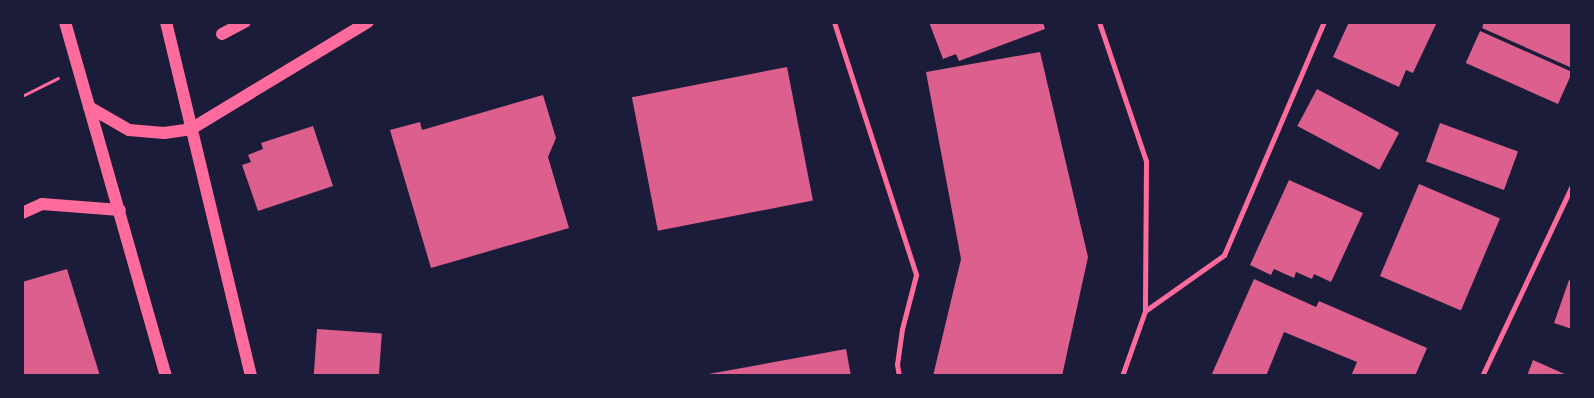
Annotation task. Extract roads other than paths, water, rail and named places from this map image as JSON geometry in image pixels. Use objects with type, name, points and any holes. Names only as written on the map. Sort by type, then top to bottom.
[{"type":"main road","points":[[64,22],[120,210],[166,376]]},
{"type":"main road","points":[[166,22],[251,376]]},
{"type":"main road","points":[[222,34],[245,22]]},
{"type":"main road","points":[[89,107],[129,130],[164,133],[191,129],[368,22]]},
{"type":"main road","points":[[22,213],[42,204],[120,210]]},
{"type":"street","points":[[834,22],[916,275],[902,329],[897,364],[899,376]]},
{"type":"street","points":[[1099,22],[1146,161],[1145,312],[1122,376]]},
{"type":"street","points":[[1145,312],[1224,255],[1324,22]]},
{"type":"street","points":[[1482,376],[1572,186]]}]
